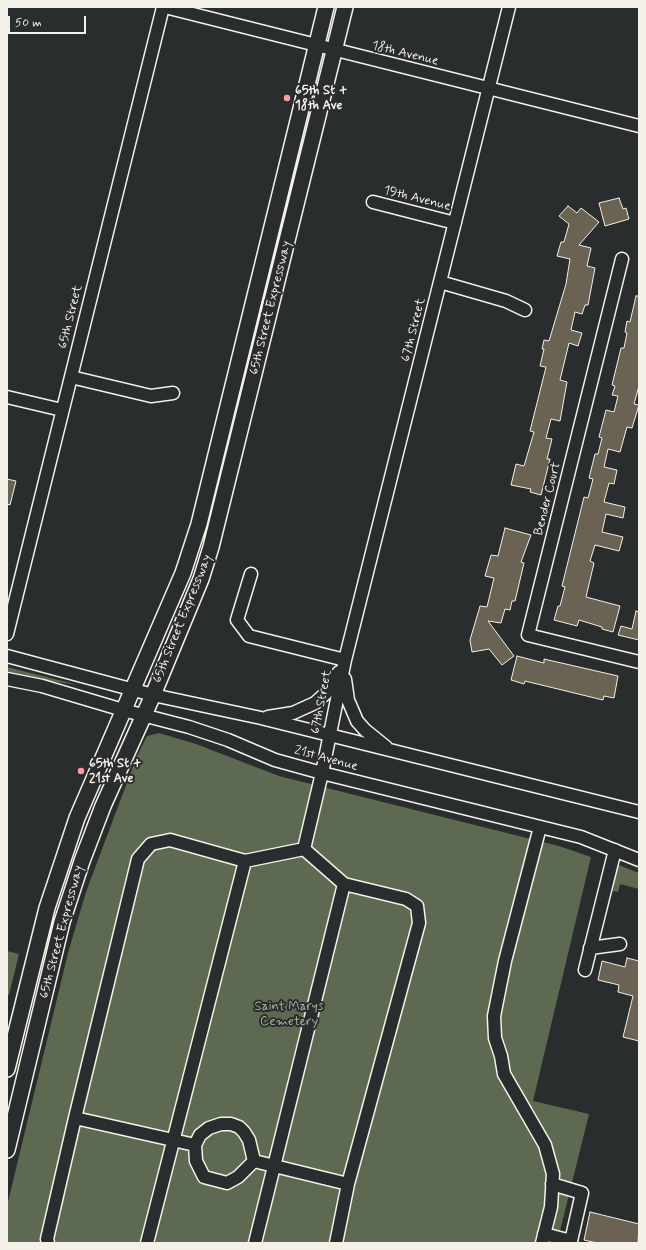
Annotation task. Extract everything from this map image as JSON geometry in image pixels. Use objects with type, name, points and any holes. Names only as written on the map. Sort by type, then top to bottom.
[{"type":"main road","name":"65th Street Expressway","points":[[7,1068],[38,942],[61,863],[77,818],[183,573],[199,524],[326,7]]},
{"type":"main road","name":"65th Street Expressway","points":[[7,1150],[62,922],[82,861],[103,806],[201,579],[211,547],[346,7]]},
{"type":"street","name":"18th Avenue","points":[[164,7],[639,126]]},
{"type":"street","name":"65th Street","points":[[7,634],[164,7]]},
{"type":"street","name":"67th Street","points":[[304,849],[322,773],[345,660],[509,7]]},
{"type":"street","name":"19th Avenue","points":[[373,202],[455,222]]},
{"type":"street","name":"Bender Court","points":[[622,259],[528,635],[639,662]]},
{"type":"street","points":[[440,282],[506,301],[525,310]]},
{"type":"street","points":[[71,377],[151,396],[173,393]]},
{"type":"street","points":[[7,397],[62,410]]},
{"type":"street","points":[[251,574],[237,620],[249,636],[345,660]]},
{"type":"street","name":"21st Avenue","points":[[7,656],[152,695],[261,718],[639,812]]},
{"type":"street","name":"67th Street","points":[[261,718],[293,714],[315,702],[326,693],[335,680],[345,660]]},
{"type":"street","name":"67th Street","points":[[345,660],[345,686],[351,710],[365,730],[392,751]]},
{"type":"street","name":"21st Avenue","points":[[7,680],[42,686],[123,710],[210,733],[275,760],[322,773],[581,837],[639,860]]},
{"type":"street","points":[[540,827],[505,962],[494,1016],[494,1038],[501,1056],[504,1074],[545,1145],[553,1174],[552,1184],[551,1207],[543,1239],[571,1241],[582,1193],[552,1184]]},
{"type":"street","points":[[47,1242],[75,1118],[138,859],[151,844],[170,840],[245,861],[304,849],[344,884],[406,899],[417,906],[419,923],[348,1184],[336,1243]]},
{"type":"street","points":[[585,970],[615,850]]},
{"type":"street","points":[[147,1243],[245,861]]},
{"type":"street","points":[[255,1243],[344,884]]},
{"type":"street","points":[[590,948],[620,944]]},
{"type":"street","points":[[75,1118],[195,1145]]},
{"type":"street","points":[[221,1124],[231,1124],[239,1127],[250,1140],[254,1161],[238,1177],[227,1183],[216,1181],[204,1177],[198,1167],[195,1145],[200,1135],[209,1128],[221,1124]]},
{"type":"street","points":[[254,1161],[348,1184]]},
{"type":"green space","points":[[7,667],[78,685],[7,675]]},
{"type":"green space","name":"Saint Marys Cemetery","points":[[159,733],[196,744],[279,776],[559,846],[591,857],[533,1101],[589,1114],[557,1243],[7,1243],[7,1206],[68,953],[86,892],[137,756],[147,736]]},
{"type":"green space","points":[[616,864],[639,873],[639,889],[620,884],[618,892],[613,891]]},
{"type":"green space","points":[[7,951],[19,954],[9,995],[7,995]]},
{"type":"building","points":[[619,198],[623,209],[626,208],[629,219],[605,226],[599,203]]},
{"type":"building","points":[[568,206],[577,213],[581,208],[599,222],[579,245],[591,248],[587,266],[595,268],[588,305],[585,305],[582,314],[575,312],[571,330],[582,333],[578,346],[569,343],[560,380],[567,382],[560,421],[551,419],[546,438],[552,439],[547,459],[550,459],[541,495],[530,492],[531,489],[511,485],[516,464],[524,466],[534,432],[530,431],[546,367],[540,366],[544,349],[542,349],[544,340],[549,341],[566,284],[570,259],[557,256],[561,242],[564,242],[569,224],[559,216]]},
{"type":"building","points":[[636,296],[639,296],[639,386],[634,404],[639,405],[632,428],[627,427],[620,452],[608,449],[604,467],[617,470],[614,484],[609,483],[604,502],[625,507],[623,518],[606,514],[602,532],[623,537],[619,551],[595,545],[590,561],[594,563],[586,597],[620,606],[613,632],[579,620],[577,626],[554,620],[558,606],[560,606],[565,587],[562,586],[584,497],[588,498],[593,479],[589,478],[595,454],[598,454],[602,438],[599,437],[606,410],[614,412],[618,396],[612,395],[615,386],[612,385],[621,348],[624,348],[627,333],[625,332],[627,321],[630,322]]},
{"type":"building","points":[[7,479],[16,481],[10,505],[7,504]]},
{"type":"building","points":[[505,528],[531,535],[521,562],[524,563],[515,601],[512,601],[510,610],[505,609],[501,623],[488,621],[514,656],[502,665],[489,649],[472,652],[470,640],[480,606],[487,607],[494,578],[485,576],[491,555],[498,556]]},
{"type":"building","points":[[636,611],[639,612],[639,640],[618,635],[621,626],[632,629]]},
{"type":"building","points":[[517,656],[544,663],[544,659],[618,676],[614,698],[604,696],[603,700],[525,681],[524,684],[511,680]]},
{"type":"building","points":[[627,958],[639,961],[639,1041],[623,1037],[633,996],[618,992],[619,985],[598,980],[602,961],[625,967]]},
{"type":"building","points":[[590,1212],[639,1224],[638,1243],[597,1243],[584,1240]]},
{"type":"place","name":"65th St + 18th Ave","points":[[287,98]]},
{"type":"place","name":"65th St + 21st Ave","points":[[81,771]]}]
